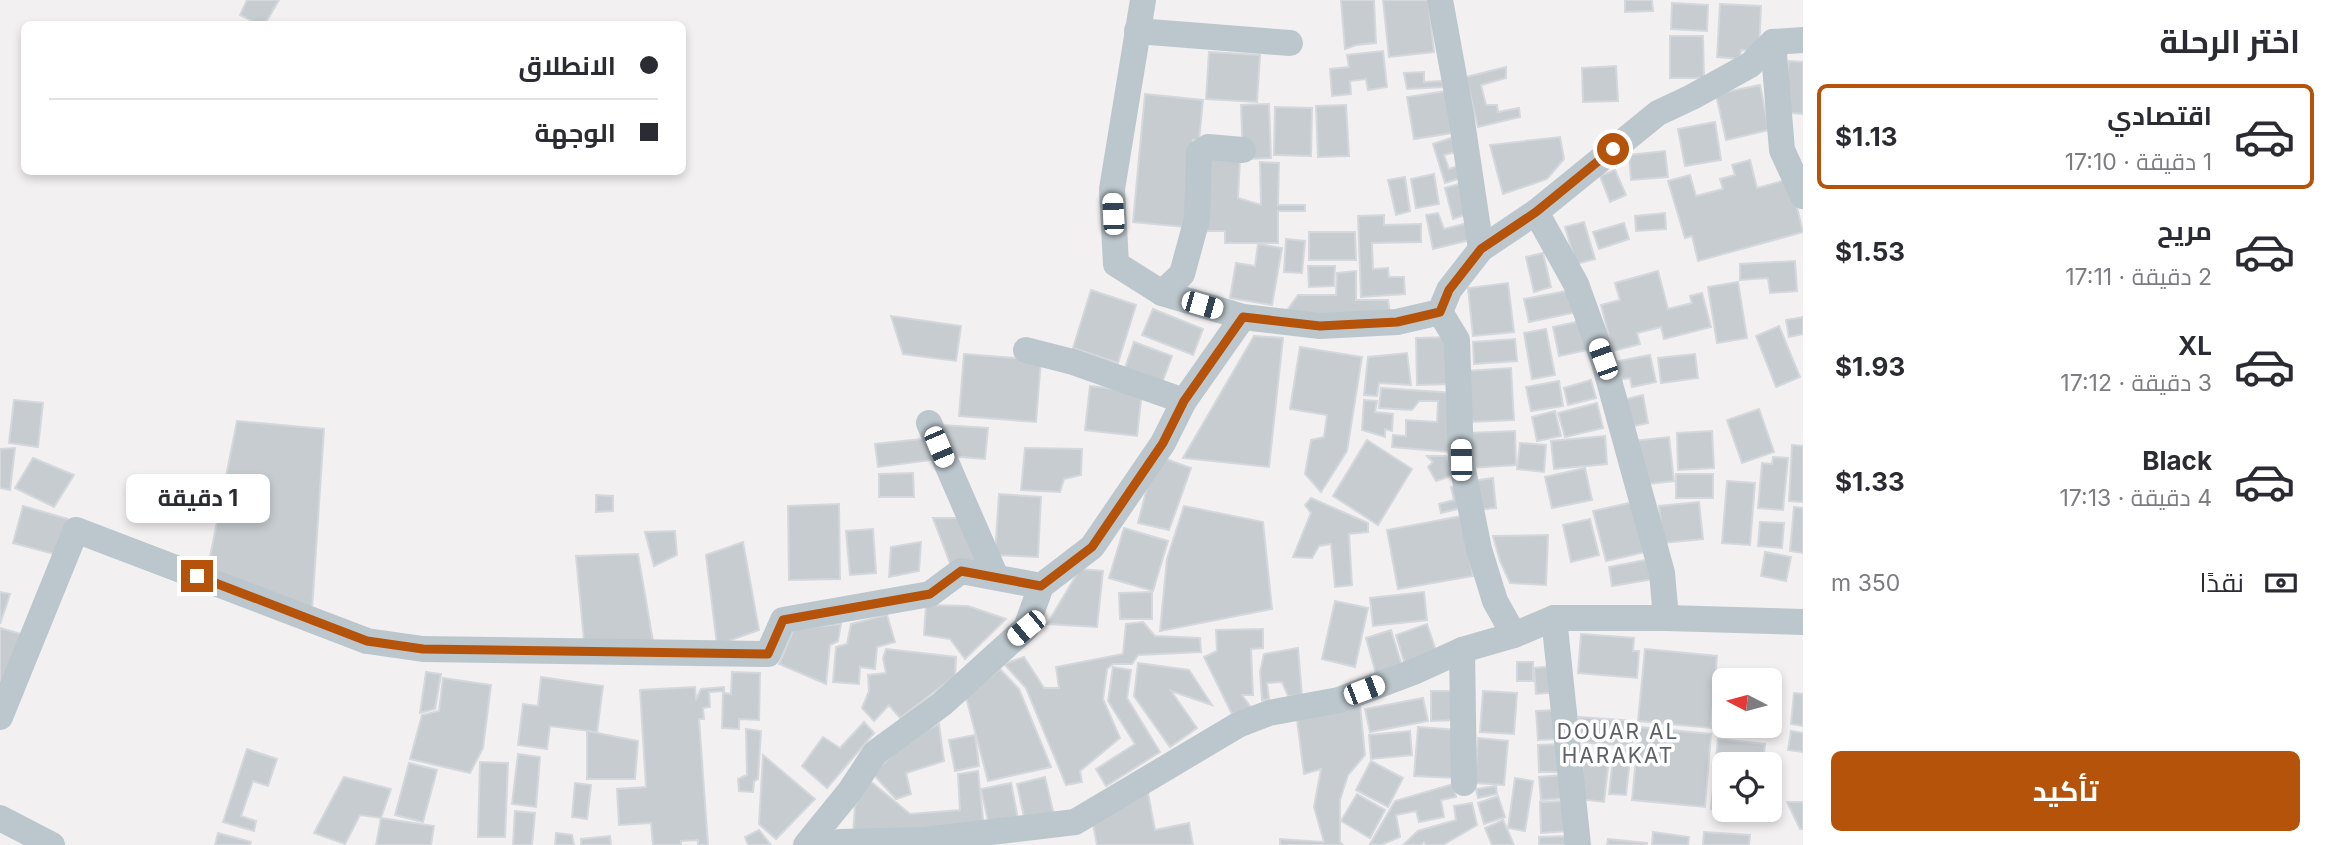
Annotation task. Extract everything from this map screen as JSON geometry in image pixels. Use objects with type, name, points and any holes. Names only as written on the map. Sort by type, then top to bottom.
[{"type":"street","points":[[1143,0],[1112,189],[1116,264],[1162,293],[1243,317],[1320,326],[1397,322],[1440,312]]},
{"type":"street","points":[[1440,0],[1481,249]]},
{"type":"street","points":[[1137,31],[1290,43]]},
{"type":"street","points":[[1440,312],[1449,290],[1481,249],[1536,212],[1658,113],[1750,65],[1773,42],[1803,40]]},
{"type":"street","points":[[1773,42],[1782,150],[1803,196]]},
{"type":"street","points":[[1162,293],[1182,274],[1197,219],[1199,153],[1208,147],[1242,150]]},
{"type":"street","points":[[1536,212],[1576,284],[1603,359],[1662,572],[1666,618]]},
{"type":"street","points":[[1440,312],[1457,340],[1461,460],[1479,550],[1495,601],[1514,635]]},
{"type":"street","points":[[806,845],[850,791],[875,753],[942,704],[1026,628],[1041,586],[1092,547],[1163,443],[1184,401],[1243,317]]},
{"type":"street","points":[[1026,350],[1073,362],[1184,401]]},
{"type":"street","points":[[929,423],[996,578]]},
{"type":"street","points":[[0,717],[76,530],[367,641],[423,649],[768,654],[783,620],[930,594],[961,571],[1041,586]]},
{"type":"street","points":[[1554,618],[1578,845]]},
{"type":"street","points":[[832,845],[840,842],[925,840],[1075,821],[1238,724],[1269,713],[1339,700],[1416,671],[1462,650],[1514,635],[1554,618],[1803,622]]},
{"type":"street","points":[[1462,650],[1464,783]]},
{"type":"street","points":[[0,818],[52,845]]},
{"type":"building","points":[[247,0],[279,0],[267,21],[252,21],[240,15]]},
{"type":"building","points":[[1341,0],[1374,0],[1376,43],[1345,49]]},
{"type":"building","points":[[1383,0],[1428,0],[1434,52],[1389,57]]},
{"type":"building","points":[[1625,0],[1652,0],[1653,11],[1625,12]]},
{"type":"building","points":[[1672,3],[1708,5],[1707,31],[1671,29]]},
{"type":"building","points":[[1720,4],[1761,6],[1759,51],[1741,50],[1740,59],[1717,57]]},
{"type":"building","points":[[1670,36],[1703,36],[1704,78],[1670,78]]},
{"type":"building","points":[[1383,51],[1387,87],[1368,90],[1366,79],[1350,81],[1351,94],[1332,96],[1330,69],[1349,67],[1347,55]]},
{"type":"building","points":[[1209,52],[1260,55],[1257,102],[1206,99]]},
{"type":"building","points":[[1789,61],[1803,62],[1803,114],[1783,112]]},
{"type":"building","points":[[1616,66],[1618,101],[1583,102],[1582,68]]},
{"type":"building","points":[[1506,67],[1506,78],[1481,85],[1486,105],[1497,105],[1498,112],[1519,108],[1520,117],[1478,127],[1466,77]]},
{"type":"building","points":[[1424,72],[1424,82],[1442,81],[1443,87],[1407,89],[1404,73]]},
{"type":"building","points":[[1760,85],[1769,130],[1726,140],[1716,94]]},
{"type":"building","points":[[1447,91],[1453,133],[1414,139],[1407,97]]},
{"type":"building","points":[[1145,94],[1203,100],[1199,140],[1193,140],[1185,227],[1133,222]]},
{"type":"building","points":[[1269,104],[1271,158],[1243,159],[1241,105]]},
{"type":"building","points":[[1346,105],[1349,156],[1318,157],[1316,106]]},
{"type":"building","points":[[1275,107],[1312,108],[1311,156],[1274,155]]},
{"type":"building","points":[[1715,122],[1721,160],[1685,166],[1678,129]]},
{"type":"building","points":[[1454,137],[1459,151],[1444,155],[1449,169],[1462,165],[1461,178],[1445,183],[1433,144]]},
{"type":"building","points":[[1560,137],[1564,159],[1547,179],[1503,194],[1490,145]]},
{"type":"building","points":[[1665,151],[1668,177],[1631,180],[1629,155]]},
{"type":"building","points":[[1203,153],[1240,159],[1238,198],[1261,205],[1260,162],[1279,163],[1278,205],[1305,205],[1305,211],[1278,211],[1278,243],[1225,243],[1225,231],[1202,231]]},
{"type":"building","points":[[1750,160],[1757,188],[1790,179],[1803,232],[1698,261],[1692,236],[1685,238],[1668,181],[1690,175],[1696,196],[1723,189],[1720,179],[1735,175],[1732,165]]},
{"type":"building","points":[[1615,170],[1626,195],[1610,202],[1600,176]]},
{"type":"building","points":[[1434,174],[1439,204],[1416,208],[1411,179]]},
{"type":"building","points":[[1405,177],[1410,211],[1396,215],[1388,180]]},
{"type":"building","points":[[1466,182],[1473,212],[1453,219],[1445,188]]},
{"type":"building","points":[[1438,213],[1444,229],[1468,223],[1474,239],[1433,249],[1426,215]]},
{"type":"building","points":[[1665,213],[1666,229],[1636,231],[1635,216]]},
{"type":"building","points":[[1384,215],[1384,225],[1421,224],[1421,242],[1372,243],[1373,269],[1388,268],[1389,277],[1404,277],[1405,294],[1361,297],[1358,216]]},
{"type":"building","points":[[1584,222],[1595,259],[1576,264],[1565,227]]},
{"type":"building","points":[[1624,223],[1629,239],[1599,249],[1593,232]]},
{"type":"building","points":[[1309,232],[1355,232],[1356,260],[1309,260]]},
{"type":"building","points":[[1286,239],[1305,241],[1302,273],[1284,272]]},
{"type":"building","points":[[1258,244],[1282,248],[1272,305],[1230,298],[1236,263],[1255,266]]},
{"type":"building","points":[[1543,253],[1551,287],[1534,292],[1526,257]]},
{"type":"building","points":[[1795,261],[1797,291],[1770,293],[1768,278],[1740,280],[1740,264]]},
{"type":"building","points":[[1308,266],[1335,266],[1334,286],[1309,287]]},
{"type":"building","points":[[1356,271],[1356,300],[1388,300],[1391,320],[1286,312],[1298,295],[1336,295],[1337,273]]},
{"type":"building","points":[[1658,271],[1668,309],[1692,303],[1690,296],[1702,293],[1711,327],[1664,339],[1661,327],[1637,333],[1640,344],[1613,351],[1601,305],[1620,300],[1615,283]]},
{"type":"building","points":[[1738,282],[1747,338],[1717,343],[1708,287]]},
{"type":"building","points":[[1508,283],[1514,332],[1473,336],[1468,288]]},
{"type":"building","points":[[1091,290],[1136,305],[1118,363],[1073,348]]},
{"type":"building","points":[[1572,290],[1577,312],[1529,322],[1524,299]]},
{"type":"building","points":[[1153,309],[1203,329],[1193,355],[1142,335]]},
{"type":"building","points":[[891,316],[961,326],[956,361],[903,354]]},
{"type":"building","points":[[1803,317],[1803,334],[1789,337],[1786,320]]},
{"type":"building","points":[[1585,320],[1592,349],[1559,356],[1553,327]]},
{"type":"building","points":[[1779,326],[1800,377],[1776,387],[1756,336]]},
{"type":"building","points":[[1546,329],[1555,375],[1532,379],[1524,333]]},
{"type":"building","points":[[1254,336],[1283,338],[1269,467],[1183,458]]},
{"type":"building","points":[[1452,337],[1452,384],[1417,385],[1416,338]]},
{"type":"building","points":[[1515,339],[1517,361],[1474,364],[1473,342]]},
{"type":"building","points":[[1134,342],[1172,356],[1162,383],[1125,368]]},
{"type":"building","points":[[1300,347],[1362,357],[1347,451],[1321,492],[1305,474],[1311,440],[1324,437],[1327,415],[1290,409]]},
{"type":"building","points":[[1407,353],[1411,385],[1379,383],[1377,396],[1364,395],[1368,357]]},
{"type":"building","points":[[964,354],[1041,360],[1036,422],[959,416]]},
{"type":"building","points":[[1695,354],[1698,378],[1661,383],[1658,358]]},
{"type":"building","points":[[1650,355],[1656,382],[1632,387],[1630,378],[1617,380],[1614,362]]},
{"type":"building","points":[[1511,368],[1514,420],[1469,422],[1466,371]]},
{"type":"building","points":[[1591,380],[1596,398],[1568,405],[1564,388]]},
{"type":"building","points":[[1559,381],[1563,406],[1531,411],[1526,387]]},
{"type":"building","points":[[1090,386],[1142,392],[1137,436],[1085,430]]},
{"type":"building","points":[[1381,388],[1454,393],[1450,452],[1392,447],[1393,435],[1406,436],[1406,420],[1437,422],[1438,401],[1419,401],[1412,410],[1379,408]]},
{"type":"building","points":[[1643,395],[1648,423],[1625,428],[1619,401]]},
{"type":"building","points":[[14,400],[43,403],[38,447],[9,443]]},
{"type":"building","points":[[1364,400],[1377,401],[1375,412],[1393,414],[1392,431],[1385,429],[1385,437],[1362,430]]},
{"type":"building","points":[[1597,403],[1603,428],[1565,437],[1558,413]]},
{"type":"building","points":[[1759,409],[1774,452],[1742,463],[1727,420]]},
{"type":"building","points":[[1555,411],[1561,436],[1537,441],[1532,417]]},
{"type":"building","points":[[237,421],[324,429],[312,610],[208,567]]},
{"type":"building","points":[[941,425],[988,428],[985,459],[948,456]]},
{"type":"building","points":[[1515,431],[1516,465],[1471,468],[1469,433]]},
{"type":"building","points":[[1712,431],[1714,468],[1678,470],[1677,433]]},
{"type":"building","points":[[1605,436],[1607,464],[1554,469],[1551,441]]},
{"type":"building","points":[[1669,437],[1674,481],[1639,485],[1634,441]]},
{"type":"building","points":[[930,438],[932,460],[878,467],[875,444]]},
{"type":"building","points":[[1367,440],[1412,469],[1378,525],[1333,496]]},
{"type":"building","points":[[1520,443],[1546,445],[1544,472],[1517,469]]},
{"type":"building","points":[[1792,445],[1803,446],[1803,502],[1789,501]]},
{"type":"building","points":[[15,448],[10,490],[0,488],[0,449]]},
{"type":"building","points":[[1025,448],[1082,449],[1081,475],[1064,479],[1060,492],[1021,490]]},
{"type":"building","points":[[1427,456],[1446,456],[1454,475],[1436,481],[1428,467],[1433,462]]},
{"type":"building","points":[[1773,457],[1788,458],[1783,510],[1758,508],[1762,463],[1772,464]]},
{"type":"building","points":[[33,458],[74,475],[54,507],[15,488]]},
{"type":"building","points":[[1166,459],[1191,468],[1169,530],[1138,523],[1148,484]]},
{"type":"building","points":[[1585,468],[1592,500],[1552,508],[1545,477]]},
{"type":"building","points":[[913,473],[914,497],[879,497],[879,474]]},
{"type":"building","points":[[1676,474],[1713,474],[1713,498],[1676,498]]},
{"type":"building","points":[[1493,478],[1496,508],[1475,510],[1472,481]]},
{"type":"building","points":[[1727,481],[1755,483],[1750,545],[1722,543]]},
{"type":"building","points":[[1460,485],[1465,507],[1441,513],[1439,504],[1454,500],[1451,487]]},
{"type":"building","points":[[999,494],[1041,497],[1038,557],[995,555]]},
{"type":"building","points":[[596,495],[613,496],[613,511],[596,512]]},
{"type":"building","points":[[1311,498],[1368,523],[1368,532],[1349,534],[1352,585],[1335,587],[1331,544],[1319,546],[1312,558],[1293,557],[1311,513],[1305,505]]},
{"type":"building","points":[[1634,502],[1645,552],[1606,561],[1593,511]]},
{"type":"building","points":[[1699,502],[1703,539],[1663,543],[1659,506]]},
{"type":"building","points":[[839,504],[840,579],[789,580],[788,506]]},
{"type":"building","points":[[23,506],[68,519],[58,555],[13,543]]},
{"type":"building","points":[[1184,506],[1263,522],[1272,609],[1160,631],[1167,559]]},
{"type":"building","points":[[1794,507],[1803,508],[1803,553],[1790,551]]},
{"type":"building","points":[[1462,516],[1473,576],[1398,589],[1387,530]]},
{"type":"building","points":[[933,518],[962,518],[983,565],[950,563]]},
{"type":"building","points":[[1590,519],[1599,555],[1571,562],[1563,525]]},
{"type":"building","points":[[1760,522],[1784,523],[1782,548],[1758,546]]},
{"type":"building","points":[[1124,528],[1168,541],[1153,591],[1109,578]]},
{"type":"building","points":[[873,529],[876,573],[850,575],[846,531]]},
{"type":"building","points":[[675,531],[677,555],[654,566],[645,532]]},
{"type":"building","points":[[1548,535],[1546,585],[1510,583],[1493,536]]},
{"type":"building","points":[[743,542],[759,630],[717,645],[706,555]]},
{"type":"building","points":[[921,542],[919,571],[889,577],[891,547]]},
{"type":"building","points":[[1765,552],[1791,557],[1786,581],[1761,576]]},
{"type":"building","points":[[638,554],[654,647],[585,651],[576,556]]},
{"type":"building","points":[[1651,559],[1654,579],[1612,586],[1609,567]]},
{"type":"building","points":[[1080,569],[1103,571],[1097,627],[1047,624]]},
{"type":"building","points":[[0,592],[10,594],[0,624]]},
{"type":"building","points":[[1152,592],[1152,619],[1120,619],[1119,593]]},
{"type":"building","points":[[1424,592],[1427,620],[1373,626],[1370,598]]},
{"type":"building","points":[[1335,601],[1368,608],[1355,667],[1322,659]]},
{"type":"building","points":[[926,605],[968,606],[1006,619],[965,659],[950,639],[924,635]]},
{"type":"building","points":[[887,615],[895,642],[877,647],[875,669],[860,667],[859,684],[833,682],[836,647],[847,644],[851,624]]},
{"type":"building","points":[[1143,622],[1155,636],[1200,638],[1201,652],[1138,655],[1132,664],[1113,664],[1107,669],[1103,699],[1120,738],[1080,771],[1082,782],[1066,785],[1026,688],[1004,664],[1024,657],[1044,688],[1059,688],[1056,667],[1123,654],[1126,624]]},
{"type":"building","points":[[841,624],[838,641],[830,645],[826,684],[779,664],[794,629]]},
{"type":"building","points":[[1427,624],[1437,654],[1405,665],[1396,635]]},
{"type":"building","points":[[0,628],[28,636],[0,696]]},
{"type":"building","points":[[1263,629],[1263,648],[1251,649],[1253,695],[1242,695],[1252,709],[1232,714],[1204,657],[1217,651],[1216,630]]},
{"type":"building","points":[[1391,630],[1402,666],[1376,674],[1366,638]]},
{"type":"building","points":[[1581,634],[1634,638],[1633,651],[1639,651],[1637,678],[1578,673]]},
{"type":"building","points":[[1298,648],[1302,695],[1288,696],[1282,682],[1267,683],[1269,699],[1262,700],[1260,672],[1264,654]]},
{"type":"building","points":[[886,649],[956,657],[955,676],[900,718],[889,705],[874,721],[862,708],[869,691],[868,675],[886,673],[883,658]]},
{"type":"building","points":[[1645,649],[1717,656],[1716,668],[1712,668],[1711,728],[1638,721]]},
{"type":"building","points":[[1517,662],[1533,662],[1533,681],[1517,681]]},
{"type":"building","points":[[1138,663],[1189,670],[1212,705],[1171,691],[1197,728],[1170,747],[1134,696]]},
{"type":"building","points":[[1554,666],[1557,692],[1536,694],[1534,668]]},
{"type":"building","points":[[1113,667],[1131,670],[1127,698],[1160,752],[1106,786],[1096,769],[1135,744],[1108,701]]},
{"type":"building","points":[[1000,669],[1019,689],[1051,767],[988,781],[966,697]]},
{"type":"building","points":[[426,672],[441,674],[435,709],[420,713]]},
{"type":"building","points":[[732,672],[760,673],[759,720],[739,719],[739,729],[722,728],[723,693],[731,694]]},
{"type":"building","points":[[541,677],[603,686],[597,732],[550,726],[547,749],[518,745],[523,704],[538,706]]},
{"type":"building","points":[[443,678],[491,685],[483,748],[470,773],[410,759],[422,715],[439,711]]},
{"type":"building","points":[[695,687],[696,700],[701,689],[724,687],[724,691],[709,692],[710,707],[703,708],[704,719],[699,719],[708,845],[698,845],[698,840],[681,841],[681,845],[653,845],[651,823],[619,825],[617,789],[646,787],[640,690]]},
{"type":"building","points":[[1431,691],[1459,691],[1459,720],[1431,721]]},
{"type":"building","points":[[1483,691],[1517,693],[1514,734],[1480,732]]},
{"type":"building","points":[[1794,693],[1803,694],[1803,726],[1791,724]]},
{"type":"building","points":[[1423,698],[1428,721],[1370,732],[1365,709]]},
{"type":"building","points":[[1360,705],[1365,755],[1348,775],[1340,800],[1340,842],[1343,845],[1280,845],[1280,839],[1324,842],[1314,807],[1321,769],[1304,774],[1297,720]]},
{"type":"building","points":[[1555,710],[1557,739],[1538,740],[1536,711]]},
{"type":"building","points":[[1579,717],[1634,721],[1632,746],[1577,742]]},
{"type":"building","points":[[864,722],[874,733],[827,788],[802,766],[823,737],[840,748]]},
{"type":"building","points":[[939,724],[944,761],[906,773],[911,794],[896,799],[873,774],[910,738]]},
{"type":"building","points":[[1418,727],[1459,730],[1455,778],[1414,776]]},
{"type":"building","points":[[1639,727],[1711,734],[1705,807],[1632,800]]},
{"type":"building","points":[[746,729],[761,731],[758,779],[754,781],[753,792],[739,791],[738,779],[747,775]]},
{"type":"building","points":[[587,731],[638,741],[635,779],[587,779]]},
{"type":"building","points":[[1410,731],[1412,755],[1371,759],[1369,735]]},
{"type":"building","points":[[1791,731],[1803,733],[1803,752],[1788,750]]},
{"type":"building","points":[[975,735],[979,766],[955,771],[949,740]]},
{"type":"building","points":[[1478,738],[1508,741],[1504,785],[1475,783]]},
{"type":"building","points":[[1718,739],[1765,744],[1764,752],[1717,752]]},
{"type":"building","points":[[1561,744],[1562,772],[1539,772],[1538,745]]},
{"type":"building","points":[[1614,748],[1631,750],[1626,795],[1609,794]]},
{"type":"building","points":[[247,749],[277,759],[268,786],[253,781],[241,816],[256,821],[254,831],[223,822]]},
{"type":"building","points":[[518,754],[540,757],[536,807],[512,804]]},
{"type":"building","points":[[763,755],[815,799],[776,839],[759,824]]},
{"type":"building","points":[[1584,756],[1609,759],[1604,802],[1579,799]]},
{"type":"building","points":[[1371,761],[1403,778],[1388,807],[1356,790]]},
{"type":"building","points":[[480,762],[508,763],[505,837],[478,837]]},
{"type":"building","points":[[409,763],[437,770],[423,822],[395,815]]},
{"type":"building","points":[[978,771],[984,828],[853,835],[855,806],[869,780],[910,814],[960,810],[958,774]]},
{"type":"building","points":[[1563,775],[1565,798],[1541,800],[1539,777]]},
{"type":"building","points":[[344,777],[391,789],[381,818],[360,815],[345,844],[314,833]]},
{"type":"building","points":[[1045,777],[1054,815],[1025,822],[1017,784]]},
{"type":"building","points":[[1515,778],[1533,781],[1525,831],[1508,828]]},
{"type":"building","points":[[575,783],[591,785],[587,819],[572,817]]},
{"type":"building","points":[[1011,783],[1019,824],[990,830],[981,789]]},
{"type":"building","points":[[1453,784],[1456,797],[1441,800],[1444,817],[1419,822],[1416,811],[1396,815],[1400,837],[1381,845],[1370,844],[1395,801]]},
{"type":"building","points":[[1496,786],[1497,794],[1478,798],[1476,789]]},
{"type":"building","points":[[1148,793],[1155,830],[1189,823],[1193,845],[1097,845],[1093,824]]},
{"type":"building","points":[[1357,794],[1385,810],[1370,838],[1341,821]]},
{"type":"building","points":[[1498,796],[1505,817],[1484,824],[1478,803]]},
{"type":"building","points":[[1566,801],[1568,831],[1541,833],[1540,802]]},
{"type":"building","points":[[1787,802],[1803,802],[1803,829],[1800,829]]},
{"type":"building","points":[[1472,803],[1477,825],[1443,845],[1426,845],[1424,842],[1421,845],[1403,845],[1418,831],[1456,820],[1454,806]]},
{"type":"building","points":[[515,811],[535,813],[532,845],[513,845]]},
{"type":"building","points":[[381,818],[434,826],[431,845],[376,845]]},
{"type":"building","points":[[1503,820],[1514,845],[1492,845],[1485,828]]},
{"type":"building","points":[[759,830],[771,845],[748,845],[745,837]]},
{"type":"building","points":[[1653,832],[1689,837],[1688,845],[1652,845]]},
{"type":"building","points":[[1704,832],[1750,835],[1749,845],[1703,845]]},
{"type":"building","points":[[218,833],[251,842],[250,845],[215,845]]},
{"type":"building","points":[[556,833],[572,835],[574,845],[555,845]]},
{"type":"building","points":[[610,836],[611,845],[581,845],[581,839]]},
{"type":"building","points":[[1572,836],[1572,845],[1539,845],[1539,837]]},
{"type":"building","points":[[1608,839],[1647,843],[1647,845],[1607,845]]},
{"type":"district","name":"DOUAR AL HARAKAT","points":[[1618,743]]},
{"type":"route","points":[[197,576],[367,641],[423,649],[768,654],[783,620],[930,594],[961,571],[1041,586],[1092,547],[1163,443],[1184,401],[1243,317],[1320,326],[1397,322],[1440,312],[1449,290],[1481,249],[1536,212],[1613,149]]}]
